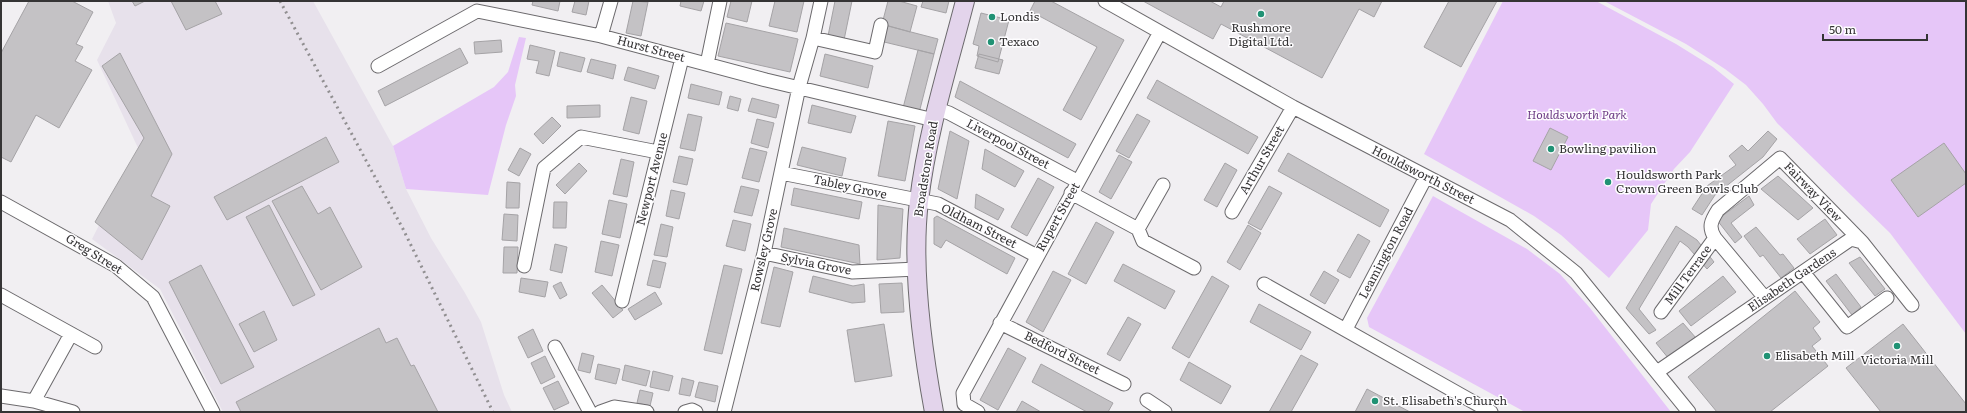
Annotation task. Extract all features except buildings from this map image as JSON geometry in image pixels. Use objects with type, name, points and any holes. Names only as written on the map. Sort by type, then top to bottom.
[{"type":"main road","name":"Broadstone Road","points":[[934,412],[921,326],[917,269],[918,202],[935,115],[965,1]]},
{"type":"street","points":[[602,36],[612,1]]},
{"type":"street","points":[[707,64],[720,1]]},
{"type":"street","name":"Rowsley Grove","points":[[724,412],[764,253],[798,87],[813,38],[821,1]]},
{"type":"street","name":"Houldsworth Street","points":[[1105,1],[1293,107],[1510,220],[1576,272],[1688,412]]},
{"type":"street","name":"Hurst Street","points":[[378,66],[478,11],[602,36],[798,87],[935,115]]},
{"type":"street","points":[[813,38],[875,52],[881,25]]},
{"type":"street","name":"Rupert Street","points":[[978,412],[964,404],[963,393],[1077,181],[1160,32]]},
{"type":"street","name":"Newport Avenue","points":[[622,301],[682,58]]},
{"type":"street","name":"Arthur Street","points":[[1232,212],[1293,107]]},
{"type":"street","name":"Liverpool Street","points":[[935,115],[950,113],[1077,181]]},
{"type":"street","points":[[524,266],[544,168],[580,137],[658,152]]},
{"type":"street","name":"Fairway View","points":[[1715,238],[1711,231],[1711,222],[1718,210],[1780,158],[1862,242]]},
{"type":"street","name":"Tabley Grove","points":[[781,173],[918,202]]},
{"type":"street","name":"Leamington Road","points":[[1346,329],[1426,177]]},
{"type":"street","points":[[1138,229],[1163,185]]},
{"type":"street","points":[[1071,194],[1138,229],[1143,241],[1194,268]]},
{"type":"street","name":"Greg Street","points":[[1,202],[116,266],[153,297],[213,412]]},
{"type":"street","name":"Oldham Street","points":[[918,202],[938,204],[1037,256]]},
{"type":"street","points":[[1715,238],[1765,298]]},
{"type":"street","name":"Mill Terrace","points":[[1661,312],[1715,238]]},
{"type":"street","name":"Elisabeth Gardens","points":[[1657,372],[1851,239],[1862,242]]},
{"type":"street","points":[[1862,242],[1912,305]]},
{"type":"street","name":"Sylvia Grove","points":[[764,253],[852,272],[917,269]]},
{"type":"street","points":[[1803,272],[1847,326],[1887,298]]},
{"type":"street","points":[[1264,284],[1491,412]]},
{"type":"street","points":[[1,295],[95,347]]},
{"type":"street","name":"Bedford Street","points":[[1000,323],[1124,384]]},
{"type":"street","points":[[34,401],[71,334]]},
{"type":"street","points":[[555,347],[590,412]]},
{"type":"street","points":[[1,396],[34,401],[73,412]]},
{"type":"street","points":[[1147,400],[1165,412]]},
{"type":"street","points":[[600,412],[614,407],[647,412]]},
{"type":"street","points":[[685,412],[692,410],[696,412]]},
{"type":"shaded area","points":[[108,1],[313,1],[393,146],[406,189],[431,238],[481,322],[504,395],[512,412],[223,412],[160,289],[92,239],[138,148],[97,60],[116,23]]},
{"type":"green space","name":"Houldsworth Park","points":[[1503,1],[1596,1],[1676,44],[1713,67],[1734,84],[1690,152],[1674,169],[1651,204],[1648,230],[1609,278],[1561,235],[1534,216],[1424,154]]},
{"type":"green space","points":[[1604,1],[1966,1],[1966,334],[1890,233],[1777,123],[1746,85],[1725,69],[1686,44]]},
{"type":"green space","points":[[519,37],[526,38],[515,85],[516,96],[506,125],[488,195],[406,189],[393,146],[494,87],[508,72]]},
{"type":"green space","points":[[1433,196],[1527,249],[1560,274],[1590,308],[1671,412],[1525,412],[1369,327],[1367,318]]},
{"type":"railway","points":[[280,1],[403,229],[493,412]]},
{"type":"place","name":"Rushmore Digital Ltd.","points":[[1261,14]]},
{"type":"place","name":"Londis","points":[[992,17]]},
{"type":"place","name":"Texaco","points":[[991,42]]},
{"type":"place","name":"Bowling pavilion","points":[[1551,149]]},
{"type":"place","name":"Houldsworth Park Crown Green Bowls Club","points":[[1608,182]]},
{"type":"place","name":"Victoria Mill","points":[[1897,346]]},
{"type":"place","name":"Elisabeth Mill","points":[[1767,356]]},
{"type":"place","name":"St. Elisabeth's Church","points":[[1375,401]]}]
